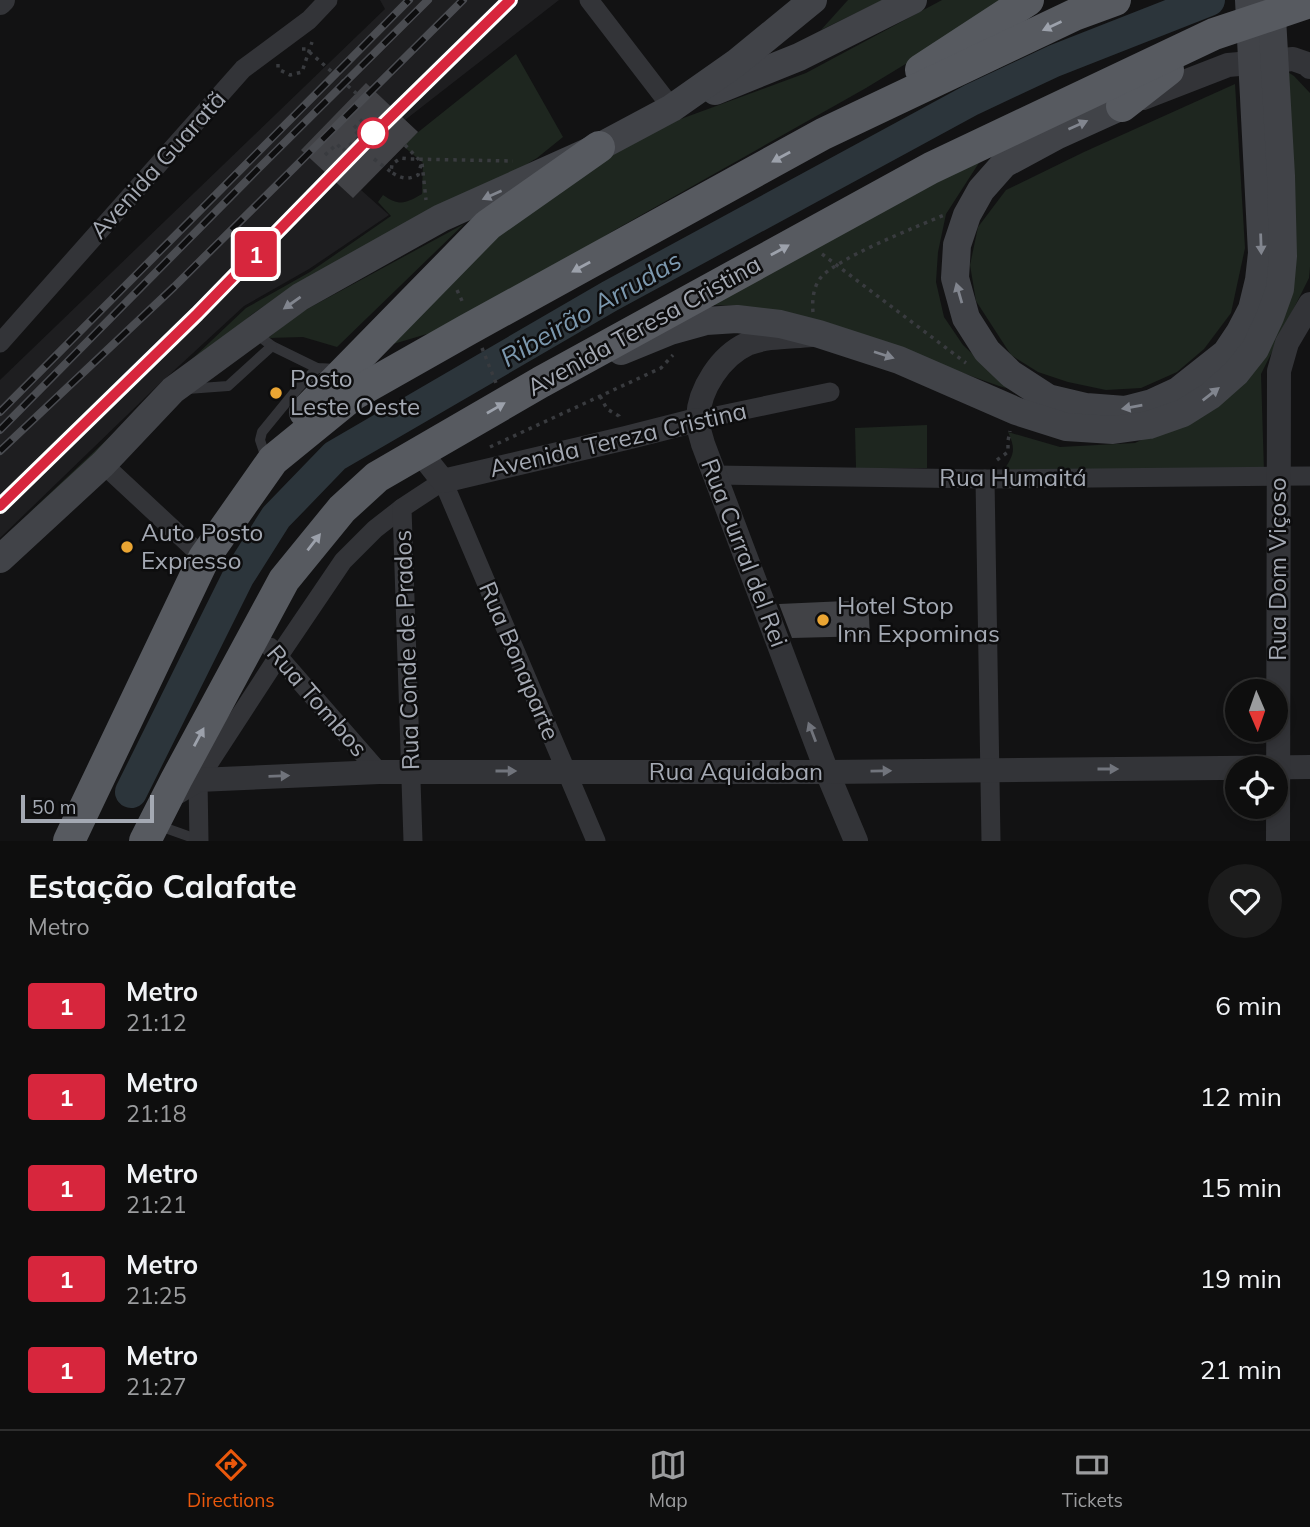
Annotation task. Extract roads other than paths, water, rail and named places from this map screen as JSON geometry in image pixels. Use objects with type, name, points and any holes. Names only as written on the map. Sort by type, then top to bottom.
[{"type":"highway","points":[[823,134],[1028,0]]},
{"type":"highway","points":[[271,463],[354,394],[823,134],[1074,15],[1115,0]]},
{"type":"highway","name":"Avenida Teresa Cristina","points":[[155,821],[284,580],[342,509],[377,477],[541,382],[931,168],[1214,34],[1310,2]]},
{"type":"highway","points":[[1122,106],[1214,34]]},
{"type":"highway","points":[[69,841],[204,558],[302,415],[307,394],[488,225],[599,147]]},
{"type":"highway","points":[[332,369],[467,330]]},
{"type":"main road","points":[[672,108],[736,63],[813,0]]},
{"type":"main road","points":[[0,559],[103,464],[173,390],[262,338],[300,296],[441,218],[599,147],[672,108],[799,57],[912,0]]},
{"type":"main road","points":[[541,382],[670,331],[706,321],[737,318],[817,328],[1016,411],[1066,427],[1113,430],[1149,425],[1183,413],[1210,396],[1236,373],[1255,349],[1280,289],[1283,256],[1269,176],[1249,0]]},
{"type":"main road","points":[[1122,106],[1058,135],[1004,164],[981,190],[967,215],[957,245],[955,278],[966,318],[987,351],[1012,374],[1048,398],[1086,407],[1125,410],[1152,403],[1178,391],[1226,353],[1252,309],[1259,280],[1269,176],[1271,0]]},
{"type":"street","name":"Avenida Guaratã","points":[[0,343],[243,69],[309,20],[328,0]]},
{"type":"street","points":[[589,0],[672,108]]},
{"type":"street","points":[[1122,106],[1228,65],[1293,59],[1310,67]]},
{"type":"street","name":"Rua Dom Viçoso","points":[[1279,756],[1279,371],[1287,343],[1310,304]]},
{"type":"street","points":[[697,420],[702,395],[726,359],[747,344],[817,328]]},
{"type":"street","name":"Avenida Tereza Cristina","points":[[443,481],[697,420],[830,392]]},
{"type":"street","name":"Rua Curral del Rei","points":[[697,420],[703,444],[827,772],[856,841]]},
{"type":"street","points":[[419,452],[443,481]]},
{"type":"street","points":[[103,464],[204,558]]},
{"type":"street","name":"Rua Humaitá","points":[[715,475],[985,479],[1310,476]]},
{"type":"street","points":[[985,479],[991,841]]},
{"type":"street","name":"Rua Conde de Prados","points":[[413,841],[402,508],[443,481]]},
{"type":"street","name":"Rua Bonaparte","points":[[443,481],[596,841]]},
{"type":"street","points":[[199,841],[198,780],[344,561],[374,529],[402,508]]},
{"type":"street","name":"Rua Tombos","points":[[256,630],[379,772]]},
{"type":"street","name":"Rua Aquidaban","points":[[155,821],[198,780],[379,772],[827,772],[1225,767]]},
{"type":"street","name":"Rua Aquidaban","points":[[1288,767],[1310,767]]},
{"type":"street","name":"Rua Dom Viçoso","points":[[1278,819],[1278,841]]},
{"type":"lane","points":[[262,338],[332,369]]},
{"type":"lane","points":[[155,821],[199,841]]},
{"type":"waterway","name":"Ribeirão Arrudas","points":[[131,792],[238,577],[276,517],[335,456],[610,296],[971,100],[1054,61],[1209,0]]},
{"type":"railway","points":[[0,412],[409,0]]},
{"type":"railway","points":[[0,430],[428,0]]},
{"type":"railway","points":[[0,451],[174,287],[463,0]]},
{"type":"railway","points":[[0,506],[510,0]]},
{"type":"metro line","name":"1","points":[[0,506],[197,314],[364,143],[510,0]]},
{"type":"place","name":"Posto Leste Oeste","points":[[276,393]]},
{"type":"place","name":"Auto Posto Expresso","points":[[127,547]]},
{"type":"place","name":"Hotel Stop Inn Expominas","points":[[823,620]]}]
